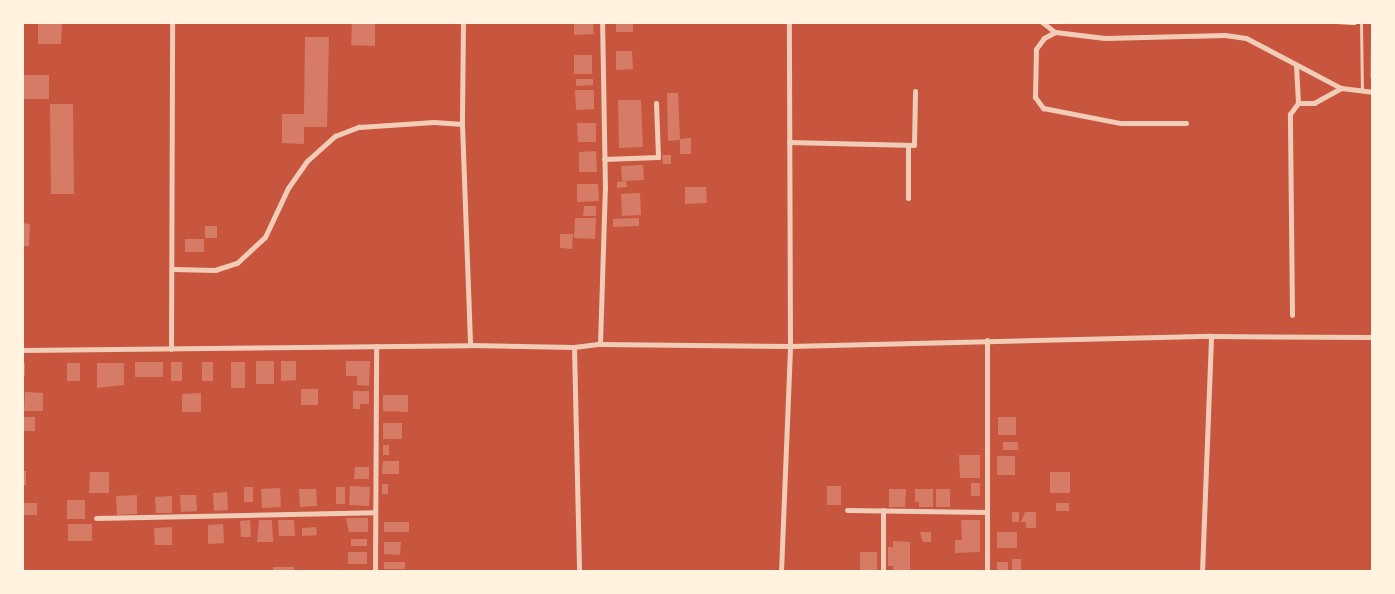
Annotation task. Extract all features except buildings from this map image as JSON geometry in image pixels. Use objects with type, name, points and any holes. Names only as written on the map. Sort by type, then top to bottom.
[{"type":"street","points":[[172,22],[172,348]]},
{"type":"street","points":[[463,22],[462,124],[470,345]]},
{"type":"street","points":[[600,344],[604,159],[602,22]]},
{"type":"street","points":[[781,572],[790,346],[789,22]]},
{"type":"street","points":[[1042,22],[1055,32],[1105,38],[1236,36],[1255,41],[1296,66],[1341,88],[1372,92]]},
{"type":"street","points":[[1055,32],[1044,38],[1036,49],[1035,97],[1043,108],[1120,123],[1186,124]]},
{"type":"street","points":[[1292,315],[1290,114],[1298,103],[1296,66]]},
{"type":"street","points":[[1298,103],[1314,103],[1341,88]]},
{"type":"street","points":[[789,142],[914,145],[915,91]]},
{"type":"street","points":[[604,159],[658,157],[656,103]]},
{"type":"street","points":[[173,269],[215,270],[237,263],[265,236],[288,188],[307,161],[335,136],[359,127],[434,122],[462,124]]},
{"type":"street","points":[[908,145],[908,198]]},
{"type":"street","points":[[22,350],[470,345],[574,347],[600,344],[790,346],[1211,336],[1372,337]]},
{"type":"street","points":[[1202,572],[1211,336]]},
{"type":"street","points":[[987,340],[987,572]]},
{"type":"street","points":[[375,572],[376,346]]},
{"type":"street","points":[[574,347],[578,572]]},
{"type":"street","points":[[847,510],[988,512]]},
{"type":"street","points":[[883,572],[884,510]]},
{"type":"street","points":[[96,518],[375,512]]},
{"type":"lane","points":[[1361,23],[1362,92]]},
{"type":"path","points":[[1337,22],[1361,23]]}]
